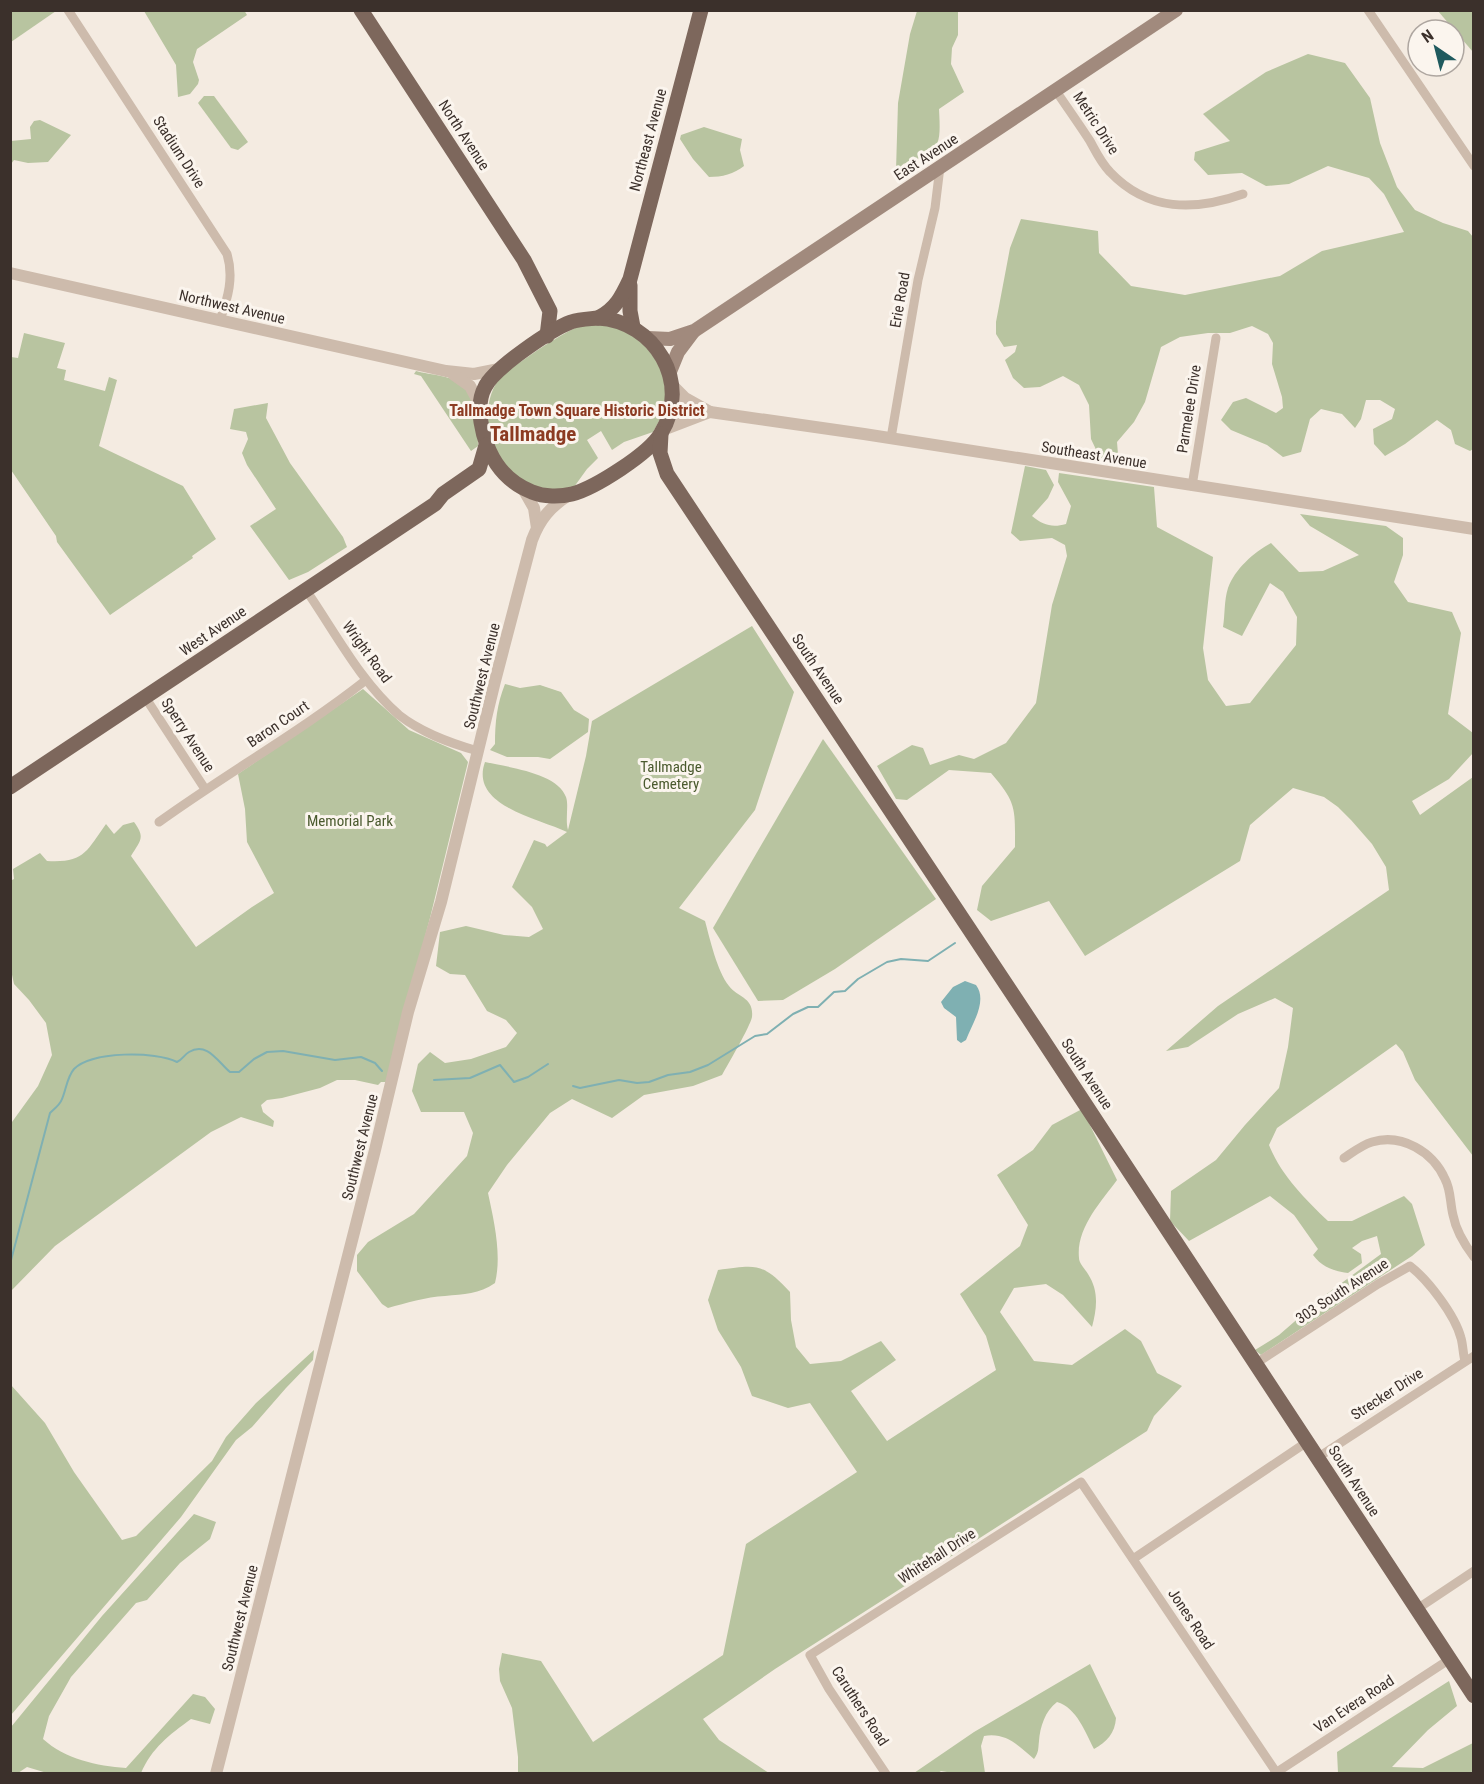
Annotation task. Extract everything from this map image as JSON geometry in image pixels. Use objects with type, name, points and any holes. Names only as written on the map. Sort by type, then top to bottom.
[{"type":"main road","name":"North Avenue","points":[[361,10],[535,281],[550,311],[547,336]]},
{"type":"main road","name":"Northeast Avenue","points":[[590,319],[609,312],[617,304],[630,279],[701,10]]},
{"type":"main road","name":"East Avenue","points":[[670,379],[681,346],[694,332],[1172,11]]},
{"type":"main road","name":"Northeast Avenue","points":[[630,279],[630,311],[633,327]]},
{"type":"main road","name":"North Avenue","points":[[535,281],[545,288],[565,314],[590,319]]},
{"type":"main road","points":[[590,319],[615,319],[633,327],[648,338],[661,354],[670,379],[671,405],[662,432],[648,449],[584,490],[570,494],[545,495],[522,487],[509,478],[496,464],[486,446],[480,405],[486,385],[499,369],[566,324],[590,319]]},
{"type":"main road","name":"East Avenue","points":[[648,338],[670,339],[694,332]]},
{"type":"main road","name":"South Avenue","points":[[662,432],[660,453],[666,474],[813,693],[1473,1696]]},
{"type":"main road","name":"West Avenue","points":[[10,787],[435,504],[440,496],[479,469],[486,446]]},
{"type":"main road","points":[[625,465],[651,464],[666,474]]},
{"type":"main road","name":"West Avenue","points":[[435,504],[448,502],[491,474],[509,478]]},
{"type":"street","name":"Stadium Drive","points":[[68,10],[227,254],[230,267],[230,287],[220,320]]},
{"type":"street","points":[[1368,10],[1473,166]]},
{"type":"street","name":"Metric Drive","points":[[1056,91],[1102,162],[1119,181],[1136,192],[1181,207],[1216,203],[1243,194]]},
{"type":"street","name":"Erie Road","points":[[891,438],[918,280],[935,208],[940,167]]},
{"type":"street","name":"Northwest Avenue","points":[[10,273],[446,371],[476,374],[499,369]]},
{"type":"street","name":"Parmelee Drive","points":[[1192,486],[1216,338]]},
{"type":"street","name":"Northwest Avenue","points":[[446,371],[470,386],[480,405]]},
{"type":"street","name":"Southeast Avenue","points":[[670,379],[685,398],[710,412],[1473,529]]},
{"type":"street","name":"Southeast Avenue","points":[[662,432],[710,412]]},
{"type":"street","points":[[522,487],[534,508],[537,528]]},
{"type":"street","name":"Southwest Avenue","points":[[216,1773],[408,1012],[441,902],[495,681],[537,528],[548,510],[570,494]]},
{"type":"street","name":"Wright Road","points":[[306,590],[366,680],[401,716],[424,731],[459,746],[478,751]]},
{"type":"street","name":"Baron Court","points":[[159,822],[205,789],[229,776],[344,698],[366,680]]},
{"type":"street","name":"Sperry Avenue","points":[[145,697],[205,789]]},
{"type":"street","points":[[1344,1158],[1370,1143],[1385,1140],[1409,1144],[1424,1152],[1436,1163],[1446,1179],[1457,1229],[1473,1257]]},
{"type":"street","name":"303 South Avenue","points":[[1256,1364],[1378,1284],[1410,1266],[1421,1275],[1449,1313],[1461,1336],[1465,1361]]},
{"type":"street","name":"Strecker Drive","points":[[1317,1458],[1473,1356]]},
{"type":"street","points":[[1133,1559],[1307,1442]]},
{"type":"street","name":"Jones Road","points":[[1081,1482],[1275,1773]]},
{"type":"street","name":"Whitehall Drive","points":[[810,1655],[1081,1482]]},
{"type":"street","points":[[1417,1609],[1473,1570]]},
{"type":"street","name":"Caruthers Road","points":[[810,1655],[829,1689],[886,1773]]},
{"type":"street","name":"Van Evera Road","points":[[1275,1773],[1449,1659]]},
{"type":"green space","points":[[11,10],[56,10],[56,11],[11,42]]},
{"type":"green space","points":[[244,10],[247,15],[197,49],[193,62],[199,80],[198,84],[190,94],[178,97],[176,65],[144,11]]},
{"type":"green space","points":[[917,11],[958,11],[958,35],[952,48],[951,64],[964,92],[939,109],[939,139],[932,151],[903,164],[900,169],[896,170],[898,103],[910,34]]},
{"type":"green space","points":[[1438,11],[1473,11],[1473,52],[1466,44],[1466,18],[1444,18]]},
{"type":"green space","points":[[1308,54],[1345,63],[1370,98],[1380,143],[1397,187],[1415,210],[1468,231],[1473,237],[1473,449],[1470,451],[1455,444],[1451,430],[1437,420],[1385,456],[1374,444],[1373,429],[1392,419],[1395,409],[1380,400],[1366,400],[1361,419],[1355,428],[1342,414],[1321,409],[1310,419],[1301,452],[1283,457],[1267,445],[1231,430],[1221,420],[1233,402],[1246,398],[1276,413],[1283,408],[1272,364],[1273,343],[1268,334],[1252,326],[1230,333],[1180,337],[1161,347],[1145,402],[1134,422],[1117,442],[1118,454],[1112,462],[1101,460],[1091,439],[1089,405],[1079,385],[1063,376],[1040,387],[1024,388],[1013,378],[1005,360],[1015,352],[1017,345],[1004,347],[996,334],[996,322],[1010,248],[1021,219],[1098,231],[1099,253],[1131,286],[1185,295],[1280,276],[1322,251],[1404,232],[1384,194],[1369,178],[1328,166],[1289,184],[1266,186],[1242,173],[1208,175],[1194,160],[1195,152],[1230,141],[1203,114],[1266,72]]},
{"type":"green space","points":[[204,96],[214,96],[248,142],[238,150],[231,148],[198,103]]},
{"type":"green space","points":[[40,120],[71,135],[48,162],[28,163],[14,160],[11,164],[11,141],[31,139],[30,127],[34,121]]},
{"type":"green space","points":[[704,127],[742,139],[740,150],[744,166],[728,174],[709,177],[680,139],[681,135]]},
{"type":"green space","points":[[585,324],[618,328],[640,341],[649,350],[662,372],[665,385],[663,411],[653,432],[624,442],[612,450],[601,431],[587,440],[598,458],[574,487],[540,489],[516,476],[496,450],[488,419],[489,403],[494,387],[507,370],[552,341]]},
{"type":"green space","points":[[24,333],[65,343],[57,368],[66,370],[64,380],[105,391],[109,377],[117,380],[99,446],[183,486],[216,539],[192,556],[193,558],[110,615],[57,542],[56,536],[11,470],[11,357],[18,358]]},
{"type":"green space","points":[[416,371],[455,380],[471,391],[476,406],[478,446],[471,451],[421,376],[414,374]]},
{"type":"green space","points":[[268,403],[266,418],[290,463],[343,537],[347,547],[308,572],[289,580],[250,526],[276,509],[247,465],[242,453],[248,439],[246,432],[230,429],[234,409]]},
{"type":"green space","points":[[1025,466],[1046,470],[1054,485],[1048,498],[1032,516],[1044,524],[1056,526],[1066,524],[1071,506],[1058,482],[1059,473],[1154,487],[1157,527],[1213,557],[1203,648],[1208,680],[1226,706],[1250,703],[1296,645],[1297,617],[1283,592],[1270,583],[1242,636],[1223,627],[1228,588],[1240,568],[1271,543],[1299,572],[1323,571],[1359,555],[1310,526],[1300,514],[1386,526],[1403,538],[1403,555],[1394,582],[1408,602],[1452,612],[1461,633],[1448,714],[1473,733],[1473,753],[1449,779],[1412,801],[1420,815],[1473,777],[1473,1156],[1415,1080],[1403,1052],[1396,1044],[1277,1128],[1269,1145],[1274,1156],[1294,1186],[1328,1221],[1352,1221],[1404,1196],[1412,1204],[1425,1245],[1412,1256],[1261,1355],[1255,1350],[1279,1335],[1324,1296],[1381,1254],[1377,1236],[1362,1241],[1352,1248],[1361,1254],[1362,1263],[1348,1273],[1333,1270],[1320,1263],[1313,1255],[1318,1249],[1294,1215],[1270,1196],[1189,1241],[1170,1221],[1171,1191],[1216,1160],[1279,1088],[1293,1008],[1275,998],[1238,1014],[1188,1047],[1166,1051],[1218,1006],[1389,890],[1386,867],[1372,844],[1338,807],[1324,797],[1293,788],[1250,825],[1240,861],[1085,956],[1049,901],[991,921],[977,910],[982,886],[1015,847],[1013,807],[1006,792],[991,773],[949,770],[907,800],[896,799],[877,766],[912,745],[923,748],[930,765],[959,755],[974,759],[1006,743],[1036,703],[1052,605],[1067,556],[1065,545],[1052,538],[1020,541],[1011,533]]},
{"type":"green space","name":"Tallmadge Cemetery","points":[[752,626],[794,692],[755,810],[679,908],[705,921],[714,955],[725,980],[751,1005],[752,1017],[743,1037],[722,1075],[693,1086],[644,1095],[612,1118],[572,1099],[550,1113],[507,1165],[488,1193],[495,1226],[498,1261],[495,1283],[471,1293],[416,1300],[388,1308],[382,1304],[357,1271],[357,1255],[368,1242],[414,1214],[467,1156],[473,1133],[464,1112],[421,1112],[412,1091],[418,1064],[430,1052],[445,1063],[471,1059],[506,1047],[517,1033],[506,1020],[487,1011],[465,975],[450,974],[436,966],[440,932],[466,926],[504,935],[529,937],[543,929],[532,907],[512,887],[534,840],[547,847],[567,832],[525,816],[497,800],[487,790],[483,777],[485,762],[531,772],[553,782],[566,797],[568,830],[592,721]]},
{"type":"green space","points":[[505,684],[520,688],[540,685],[561,692],[574,710],[589,719],[588,732],[550,759],[507,757],[490,750],[495,744],[497,713]]},
{"type":"green space","name":"Memorial Park","points":[[363,689],[409,730],[461,753],[468,762],[430,918],[386,1082],[378,1085],[355,1080],[337,1080],[320,1088],[267,1100],[261,1105],[263,1112],[274,1121],[273,1127],[241,1117],[211,1132],[55,1246],[11,1291],[12,1122],[38,1086],[52,1055],[46,1023],[14,984],[11,970],[10,881],[14,879],[13,869],[40,853],[47,861],[77,858],[88,849],[106,824],[114,834],[123,825],[134,822],[141,836],[131,856],[196,947],[274,893],[247,842],[245,809],[238,774]]},
{"type":"green space","points":[[823,739],[936,899],[835,969],[783,1000],[758,1001],[713,928]]},
{"type":"green space","points":[[1082,1109],[1117,1180],[1085,1226],[1079,1247],[1079,1260],[1092,1280],[1095,1293],[1096,1306],[1092,1327],[1063,1295],[1046,1284],[1014,1288],[1000,1312],[1034,1361],[1072,1365],[1125,1329],[1141,1341],[1157,1373],[1182,1386],[1154,1416],[1147,1431],[775,1669],[703,1719],[719,1740],[769,1773],[518,1773],[512,1708],[500,1681],[499,1669],[502,1653],[541,1661],[593,1742],[723,1655],[746,1544],[857,1472],[810,1403],[788,1408],[752,1396],[741,1367],[718,1330],[708,1300],[718,1270],[758,1268],[772,1275],[790,1292],[791,1320],[796,1347],[810,1364],[841,1361],[881,1341],[896,1360],[851,1391],[887,1441],[996,1370],[986,1336],[960,1294],[1020,1246],[1028,1225],[997,1175],[1033,1150],[1052,1125]]},
{"type":"green space","points":[[314,1350],[313,1360],[252,1427],[236,1440],[181,1517],[11,1715],[11,1385],[45,1423],[74,1472],[122,1540],[136,1536],[212,1461],[226,1437],[256,1403]]},
{"type":"green space","points":[[194,1514],[216,1522],[210,1539],[180,1563],[147,1600],[136,1603],[71,1677],[49,1716],[43,1739],[61,1752],[82,1760],[126,1768],[193,1694],[205,1697],[215,1709],[210,1724],[191,1719],[162,1743],[150,1756],[141,1773],[47,1773],[27,1767],[18,1773],[11,1773],[11,1727],[102,1616]]},
{"type":"green space","points":[[1090,1664],[1116,1718],[1112,1733],[1099,1746],[1094,1749],[1075,1715],[1070,1709],[1057,1702],[1049,1710],[1044,1720],[1038,1752],[1034,1759],[1006,1738],[992,1735],[984,1736],[981,1746],[985,1773],[941,1771],[914,1773],[974,1732]]},
{"type":"green space","points":[[1449,1681],[1457,1706],[1428,1730],[1392,1767],[1423,1768],[1473,1743],[1473,1773],[1338,1773],[1337,1752]]},
{"type":"water","points":[[965,981],[976,985],[980,1005],[966,1040],[961,1043],[957,1040],[956,1017],[944,1008],[941,1002],[953,987]]},
{"type":"waterway","points":[[573,1086],[580,1088],[619,1080],[649,1082],[668,1075],[690,1072],[708,1065],[755,1036],[767,1034],[793,1014],[808,1007],[818,1007],[834,992],[845,991],[858,979],[887,962],[901,959],[928,961],[955,943]]},
{"type":"waterway","points":[[10,1264],[50,1113],[61,1101],[72,1072],[82,1063],[109,1056],[124,1055],[154,1056],[177,1062],[189,1052],[201,1049],[212,1054],[230,1072],[239,1072],[254,1059],[267,1052],[283,1051],[335,1060],[361,1057],[375,1063],[382,1071]]},
{"type":"waterway","points":[[434,1080],[470,1078],[500,1065],[514,1082],[528,1077],[548,1064]]},
{"type":"district","name":"Tallmadge Town Square Historic District","points":[[577,410]]},
{"type":"district","name":"Tallmadge","points":[[533,434]]}]
